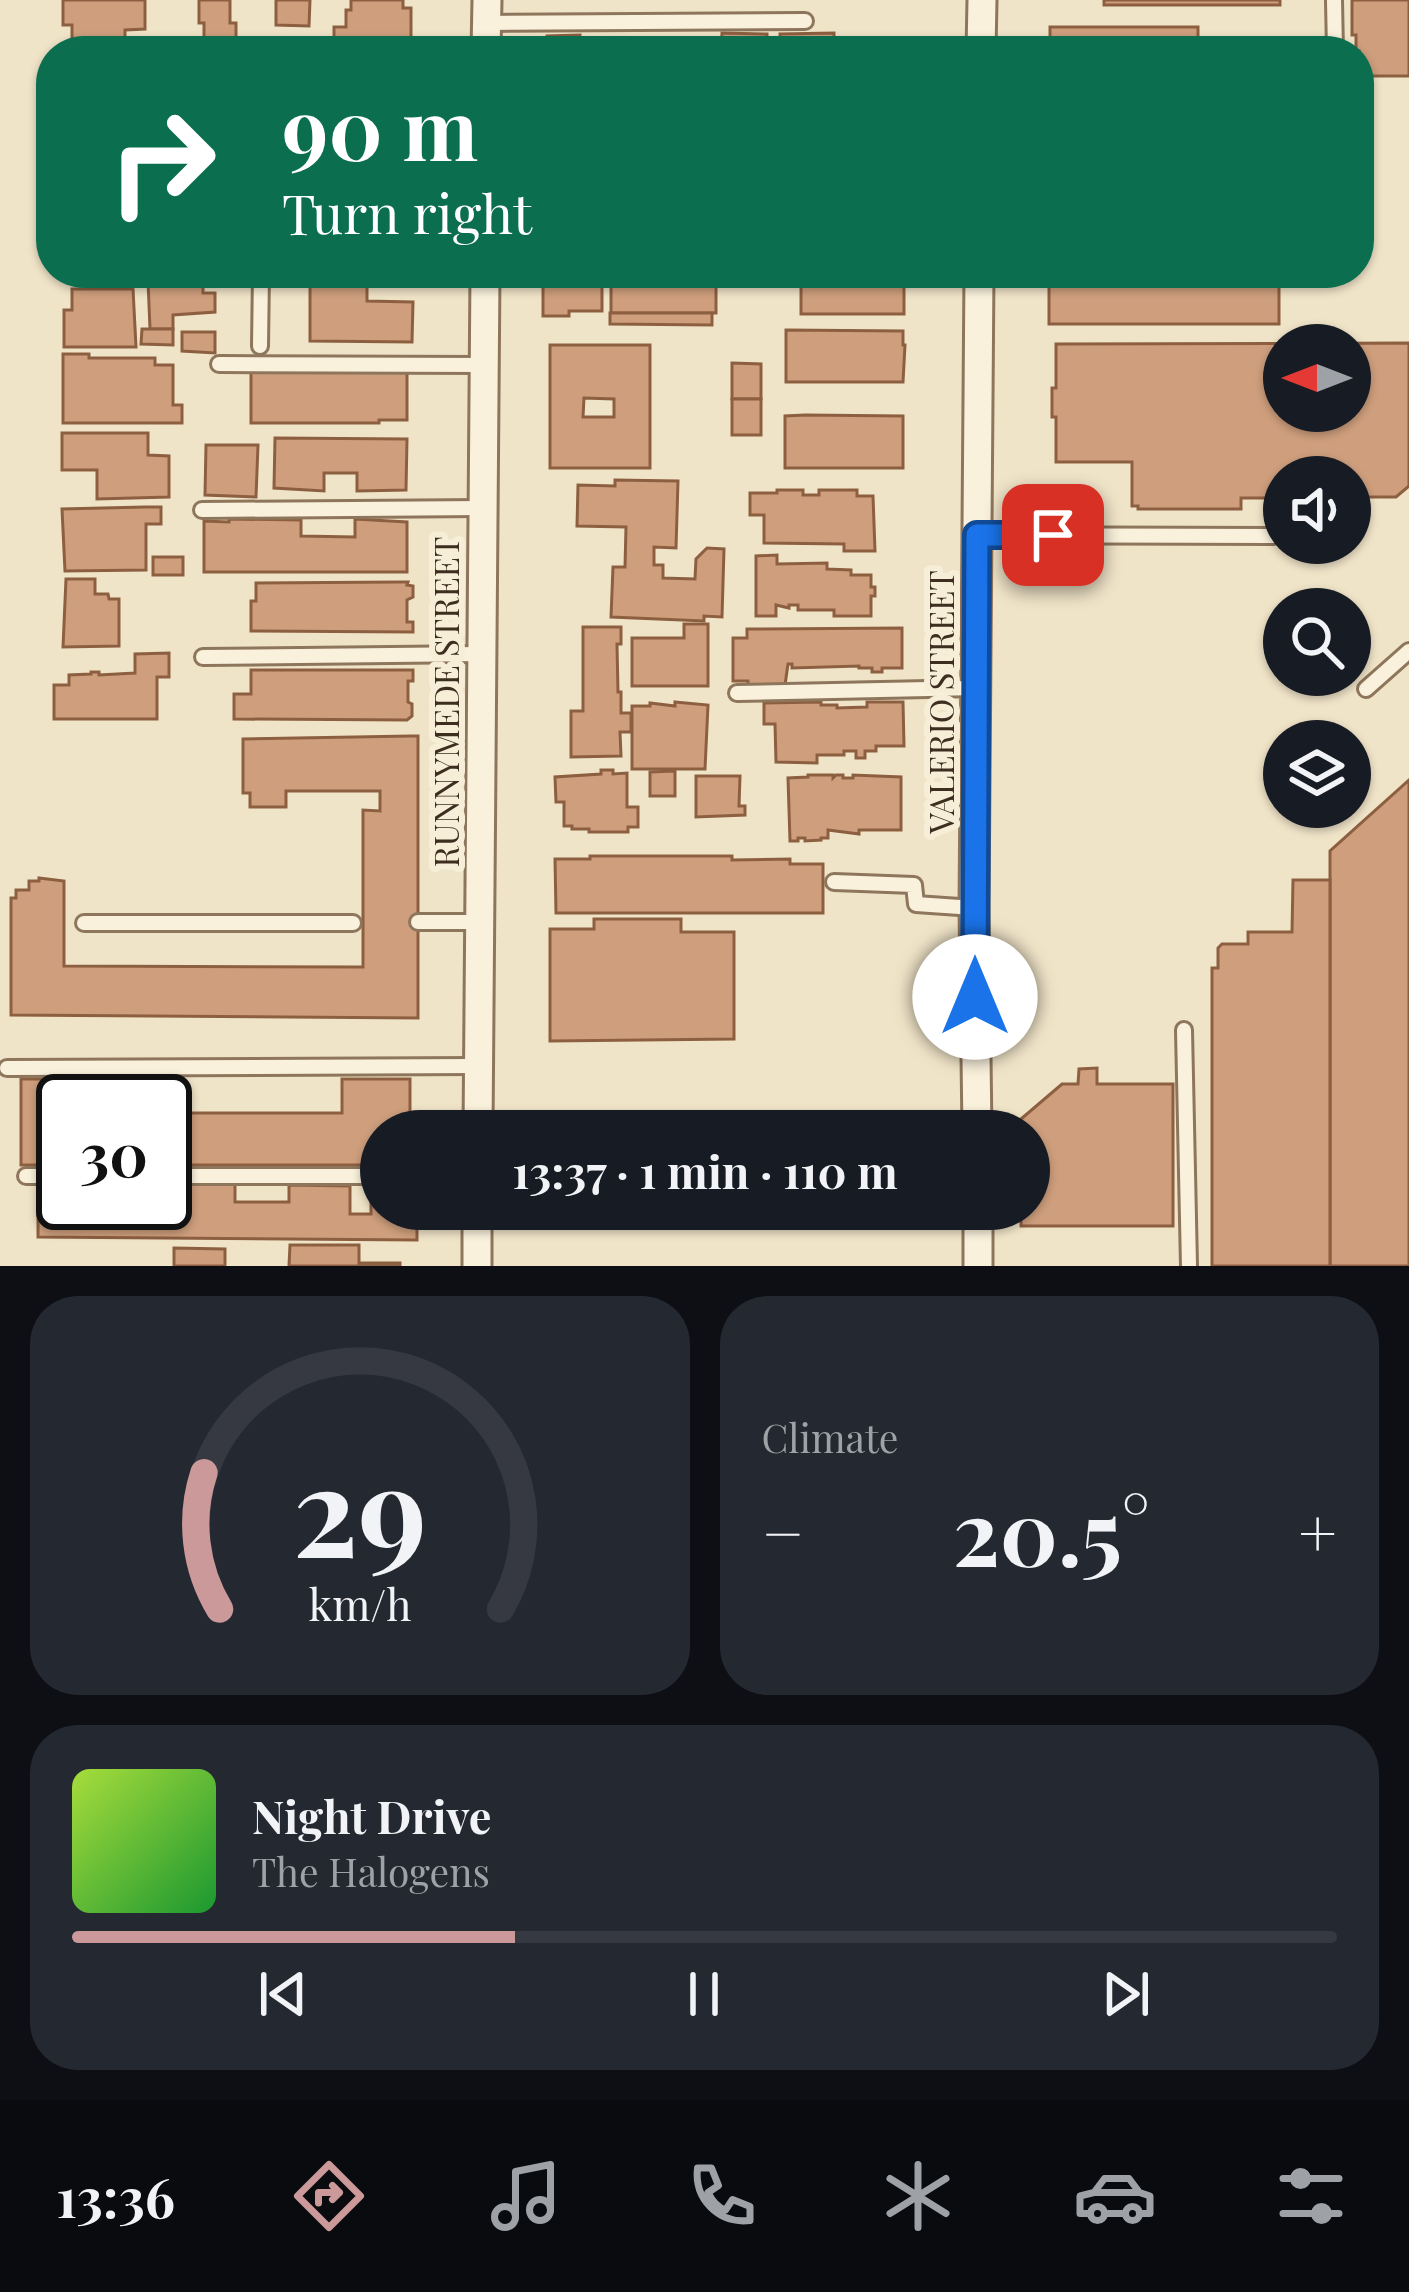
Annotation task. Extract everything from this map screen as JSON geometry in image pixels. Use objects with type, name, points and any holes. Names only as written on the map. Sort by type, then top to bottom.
[{"type":"street","points":[[981,36],[982,0]]},
{"type":"street","name":"RUNNYMEDE STREET","points":[[478,1110],[484,288]]},
{"type":"street","name":"VALERIO STREET","points":[[977,1110],[980,288]]},
{"type":"street","points":[[477,1230],[477,1266]]},
{"type":"street","points":[[978,1230],[978,1266]]},
{"type":"lane","points":[[1334,0],[1335,36]]},
{"type":"lane","points":[[487,25],[806,21]]},
{"type":"lane","points":[[260,346],[261,288]]},
{"type":"lane","points":[[218,364],[484,365]]},
{"type":"lane","points":[[202,510],[483,508]]},
{"type":"lane","points":[[977,535],[1263,536]]},
{"type":"lane","points":[[1371,685],[1409,651]]},
{"type":"lane","points":[[203,657],[482,654]]},
{"type":"lane","points":[[737,693],[976,688]]},
{"type":"lane","points":[[833,882],[914,885],[916,904],[974,908]]},
{"type":"lane","points":[[418,922],[480,922]]},
{"type":"lane","points":[[84,923],[353,923]]},
{"type":"lane","points":[[1184,1030],[1189,1266]]},
{"type":"lane","points":[[7,1068],[478,1066]]},
{"type":"lane","points":[[26,1176],[36,1176]]},
{"type":"lane","points":[[192,1176],[360,1176]]},
{"type":"building","points":[[63,0],[145,0],[145,29],[125,30],[125,36],[72,36],[72,25],[63,25]]},
{"type":"building","points":[[199,0],[230,0],[230,23],[236,23],[236,36],[204,36],[204,23],[199,23]]},
{"type":"building","points":[[276,0],[310,0],[309,26],[276,25]]},
{"type":"building","points":[[351,0],[403,0],[403,8],[411,8],[411,36],[334,36],[334,27],[346,27],[346,10],[351,10]]},
{"type":"building","points":[[1104,0],[1280,0],[1280,5],[1104,5]]},
{"type":"building","points":[[1352,0],[1409,0],[1409,76],[1374,76],[1374,36],[1352,35]]},
{"type":"building","points":[[1050,27],[1198,27],[1198,36],[1050,36]]},
{"type":"building","points":[[722,33],[767,34],[767,36]]},
{"type":"building","points":[[834,33],[834,36],[780,36]]},
{"type":"building","points":[[148,288],[203,288],[203,293],[215,293],[215,312],[173,315],[173,329],[150,329]]},
{"type":"building","points":[[310,288],[367,288],[367,301],[413,302],[412,342],[310,341]]},
{"type":"building","points":[[543,288],[602,288],[602,311],[543,316]]},
{"type":"building","points":[[611,288],[716,288],[716,313],[611,313]]},
{"type":"building","points":[[801,288],[904,288],[904,314],[801,314]]},
{"type":"building","points":[[1049,288],[1279,288],[1279,324],[1049,324]]},
{"type":"building","points":[[72,289],[133,289],[136,347],[64,347],[64,310],[72,310]]},
{"type":"building","points":[[610,313],[712,313],[712,325],[610,324]]},
{"type":"building","points":[[142,329],[173,329],[173,345],[141,344]]},
{"type":"building","points":[[786,330],[903,331],[903,382],[786,382]]},
{"type":"building","points":[[182,332],[215,332],[215,353],[182,351]]},
{"type":"building","points":[[1263,343],[1263,432],[1371,432],[1371,343],[1409,343],[1409,486],[1396,497],[1371,497],[1371,456],[1263,456],[1263,498],[1241,498],[1241,509],[1138,509],[1132,506],[1132,462],[1056,462],[1052,388],[1056,388],[1056,344]]},
{"type":"building","points":[[550,345],[650,345],[650,468],[550,468]],"holes":[[[584,398],[614,399],[614,417],[583,417]]]},
{"type":"building","points":[[63,354],[155,358],[155,365],[173,365],[173,405],[182,405],[182,423],[63,423]]},
{"type":"building","points":[[732,363],[761,364],[761,399],[732,399]]},
{"type":"building","points":[[258,368],[407,371],[407,420],[251,423],[251,372]]},
{"type":"building","points":[[732,399],[761,399],[761,435],[732,435]]},
{"type":"building","points":[[785,416],[903,416],[903,468],[785,468]]},
{"type":"building","points":[[62,433],[148,433],[148,455],[169,456],[169,497],[97,499],[97,470],[62,470]]},
{"type":"building","points":[[275,438],[407,439],[406,490],[357,491],[357,473],[324,473],[324,491],[274,488]]},
{"type":"building","points":[[206,445],[258,445],[256,497],[205,495]]},
{"type":"building","points":[[615,480],[678,481],[676,548],[654,547],[654,565],[663,565],[663,578],[695,579],[696,559],[707,548],[724,549],[722,617],[704,616],[704,621],[611,617],[613,567],[625,567],[626,527],[577,526],[578,485],[615,486]]},
{"type":"building","points":[[777,490],[819,495],[819,490],[857,490],[857,496],[873,496],[875,551],[844,551],[844,544],[764,543],[764,515],[750,515],[750,493]]},
{"type":"building","points":[[161,507],[161,524],[146,524],[146,570],[65,571],[62,509]]},
{"type":"building","points":[[355,519],[407,522],[407,572],[204,572],[204,521],[301,520],[301,536],[355,537]]},
{"type":"building","points":[[777,555],[777,564],[827,563],[827,569],[871,575],[875,596],[871,596],[871,616],[834,616],[834,610],[776,605],[776,616],[756,616],[756,556]]},
{"type":"building","points":[[153,557],[183,557],[183,575],[153,575]]},
{"type":"building","points":[[66,579],[95,579],[95,594],[119,599],[119,646],[63,647]]},
{"type":"building","points":[[408,582],[413,597],[407,600],[407,622],[413,622],[413,632],[251,631],[256,583]]},
{"type":"building","points":[[684,624],[708,624],[708,686],[632,686],[632,638],[684,638]]},
{"type":"building","points":[[583,627],[621,627],[618,692],[621,713],[631,713],[631,732],[620,732],[621,756],[571,757],[571,711],[583,711]]},
{"type":"building","points":[[902,628],[902,668],[872,672],[872,668],[859,666],[792,668],[788,664],[785,685],[733,681],[733,638],[747,638],[747,629]]},
{"type":"building","points":[[169,653],[169,677],[157,677],[157,719],[54,719],[54,685],[69,685],[69,675],[135,673],[135,654]]},
{"type":"building","points":[[251,670],[413,670],[413,681],[408,681],[412,716],[407,720],[234,719],[234,694],[251,694]]},
{"type":"building","points":[[675,702],[708,705],[705,769],[632,769],[632,706],[675,706]]},
{"type":"building","points":[[821,702],[837,708],[903,702],[904,746],[876,746],[876,751],[865,751],[865,758],[856,758],[856,751],[844,751],[844,755],[817,755],[817,763],[776,762],[775,724],[764,724],[764,703]]},
{"type":"building","points":[[418,736],[418,1018],[11,1015],[11,898],[16,898],[16,890],[29,890],[29,881],[39,878],[64,881],[64,966],[363,967],[363,810],[380,811],[380,791],[286,791],[286,807],[250,807],[250,793],[243,793],[243,739]]},
{"type":"building","points":[[601,770],[627,773],[627,807],[638,807],[638,827],[628,827],[628,832],[589,832],[564,826],[564,802],[556,802],[555,777],[601,774]]},
{"type":"building","points":[[675,771],[675,796],[650,796],[650,772]]},
{"type":"building","points":[[696,776],[740,776],[739,806],[745,806],[745,815],[696,817]]},
{"type":"building","points":[[901,777],[901,830],[859,830],[859,834],[828,830],[828,838],[790,841],[788,778]]},
{"type":"building","points":[[1409,780],[1409,1266],[1330,1266],[1330,851],[1356,828],[1371,828],[1371,814]]},
{"type":"building","points":[[732,856],[732,860],[823,864],[823,913],[556,913],[555,859]]},
{"type":"building","points":[[1293,880],[1330,880],[1330,1266],[1212,1266],[1212,968],[1218,968],[1222,944],[1248,944],[1248,932],[1292,932]]},
{"type":"building","points":[[594,919],[681,919],[681,932],[734,932],[734,1039],[550,1041],[550,929],[594,929]]},
{"type":"building","points":[[1097,1068],[1097,1084],[1173,1084],[1173,1226],[1050,1226],[1050,1110],[1032,1110],[1062,1084],[1078,1084],[1079,1069]]},
{"type":"building","points":[[21,1079],[36,1079],[36,1165],[21,1165]]},
{"type":"building","points":[[342,1079],[410,1079],[410,1110],[360,1110],[360,1165],[192,1165],[192,1113],[342,1113]]},
{"type":"building","points":[[192,1180],[235,1181],[235,1202],[289,1202],[289,1185],[350,1186],[350,1214],[360,1214],[360,1230],[417,1230],[417,1240],[38,1237],[38,1230],[192,1230]]},
{"type":"building","points":[[290,1245],[359,1245],[359,1263],[400,1266],[289,1266]]},
{"type":"building","points":[[174,1248],[225,1249],[225,1266],[174,1266]]},
{"type":"route","points":[[975,997],[977,535],[1053,535]]}]
